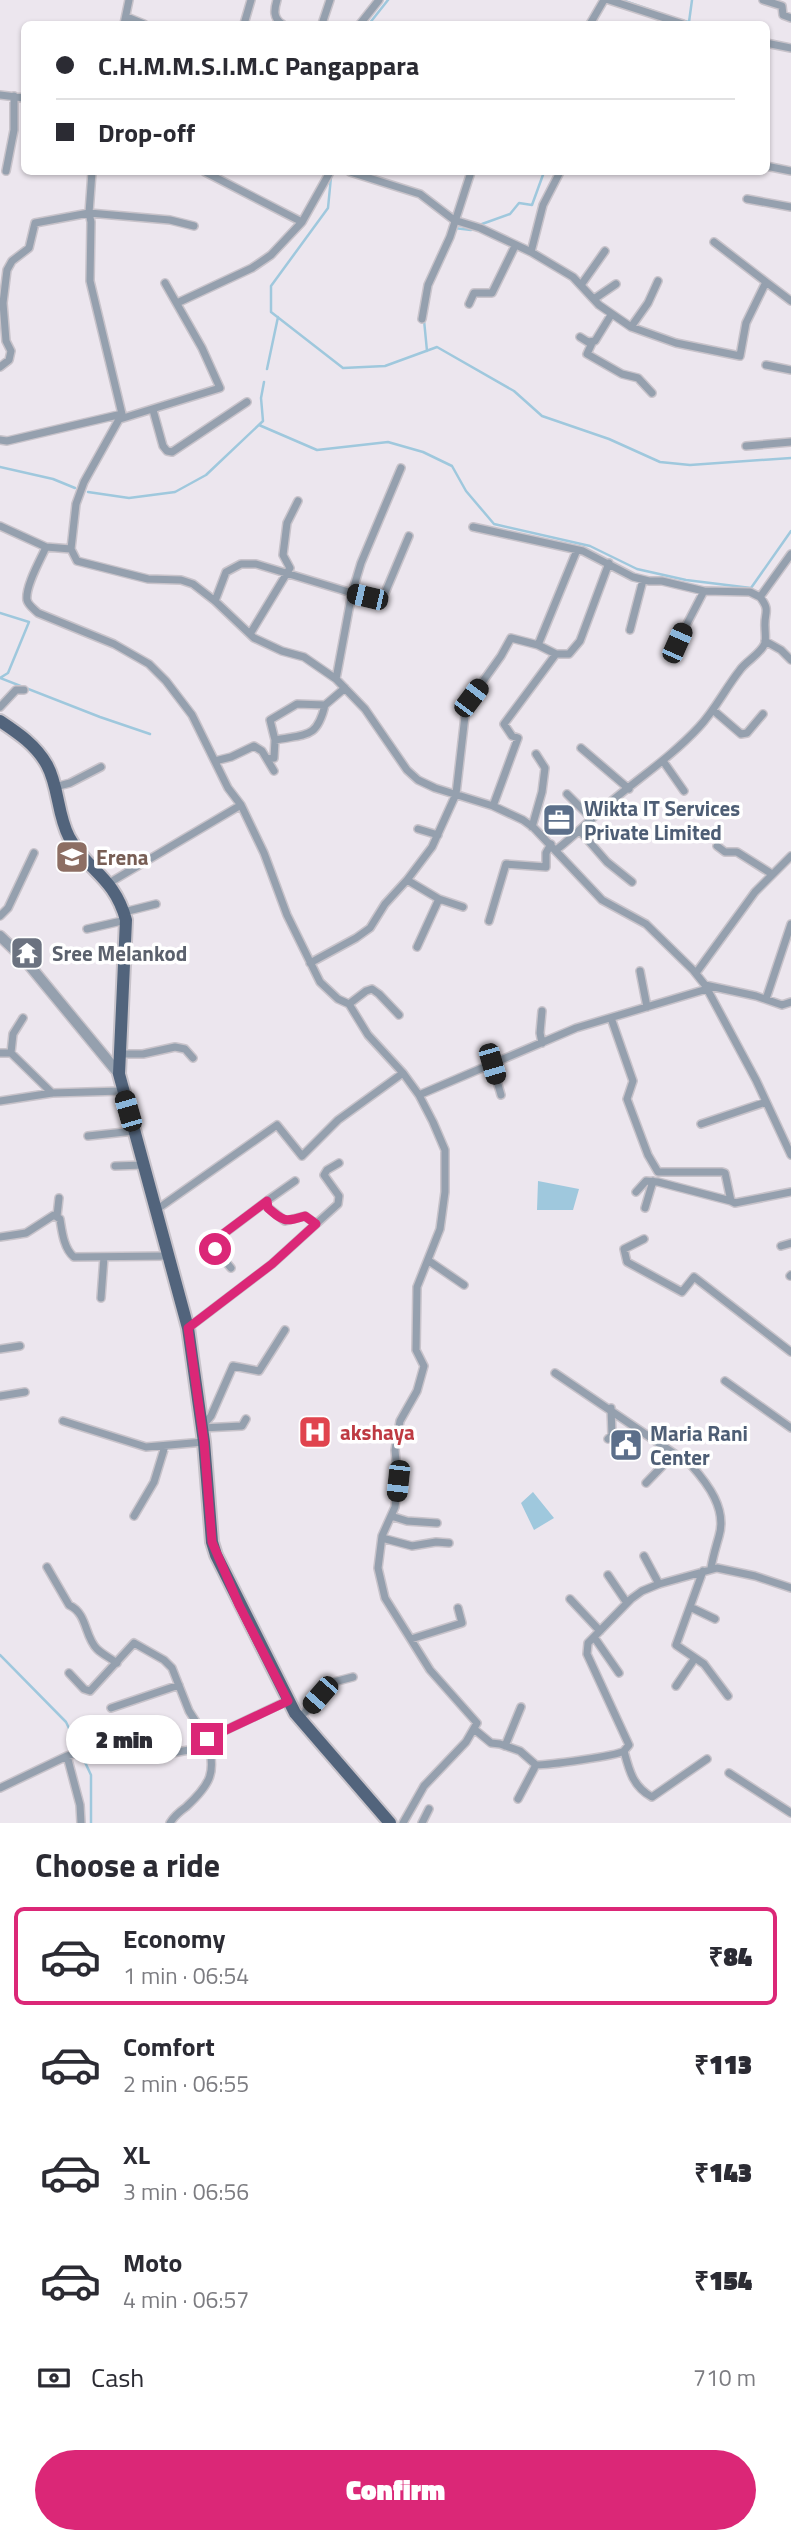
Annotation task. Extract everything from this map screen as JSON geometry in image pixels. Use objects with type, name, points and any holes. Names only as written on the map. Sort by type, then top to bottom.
[{"type":"main road","points":[[0,721],[27,740],[47,765],[60,818],[70,839],[109,883],[121,901],[125,916],[119,1074],[188,1328],[204,1442],[212,1542],[216,1555],[288,1701],[390,1823]]},
{"type":"street","points":[[126,21],[129,0]]},
{"type":"street","points":[[245,21],[251,0]]},
{"type":"street","points":[[277,0],[274,12],[278,21]]},
{"type":"street","points":[[323,21],[330,0]]},
{"type":"street","points":[[362,21],[379,0]]},
{"type":"street","points":[[592,21],[604,0]]},
{"type":"street","points":[[610,0],[674,21]]},
{"type":"street","points":[[763,0],[782,6],[783,15],[791,18]]},
{"type":"street","points":[[770,44],[791,48]]},
{"type":"street","points":[[0,95],[21,97]]},
{"type":"street","points":[[6,171],[14,130],[14,96]]},
{"type":"street","points":[[770,167],[791,171]]},
{"type":"street","points":[[92,175],[89,214],[92,222],[90,281],[121,417],[84,482],[76,504],[71,549],[77,561],[148,579],[181,580],[193,584],[266,645],[313,661],[335,678],[365,709],[407,770],[418,780],[493,806],[532,827],[554,847],[601,900],[646,924],[696,973],[706,987],[791,1155]]},
{"type":"street","points":[[211,175],[302,222]]},
{"type":"street","points":[[177,303],[252,268],[271,255],[302,222],[328,175]]},
{"type":"street","points":[[360,175],[420,194],[454,220],[480,228],[531,251],[573,277],[611,315],[631,327],[677,343],[740,356],[746,323],[766,282]]},
{"type":"street","points":[[422,319],[428,285],[450,237],[470,175]]},
{"type":"street","points":[[531,251],[543,205],[558,175]]},
{"type":"street","points":[[747,199],[791,207]]},
{"type":"street","points":[[0,367],[9,360],[11,351],[6,341],[1,302],[7,271],[12,261],[29,248],[35,223],[89,214],[170,220],[194,226]]},
{"type":"street","points":[[714,242],[791,302]]},
{"type":"street","points":[[469,304],[474,293],[492,293],[516,246]]},
{"type":"street","points":[[581,285],[605,251]]},
{"type":"street","points":[[631,327],[648,303],[658,281]]},
{"type":"street","points":[[0,440],[7,441],[153,410],[220,388],[165,283]]},
{"type":"street","points":[[594,299],[616,284]]},
{"type":"street","points":[[611,315],[587,354],[622,374],[638,378],[652,393]]},
{"type":"street","points":[[580,337],[592,343]]},
{"type":"street","points":[[766,365],[791,370]]},
{"type":"street","points":[[153,410],[163,446],[172,452],[247,402]]},
{"type":"street","points":[[746,446],[791,442]]},
{"type":"street","points":[[335,678],[352,593],[361,563],[401,468]]},
{"type":"street","points":[[250,634],[290,568],[283,555],[287,523],[298,501]]},
{"type":"street","points":[[0,526],[47,547],[71,549]]},
{"type":"street","points":[[472,527],[577,550],[643,580],[704,590],[750,592],[760,597],[768,612],[762,648],[742,667],[699,727],[580,831],[554,847],[545,860],[546,867],[506,864],[489,921]]},
{"type":"street","points":[[215,601],[226,572],[234,566],[256,564],[382,600],[410,536]]},
{"type":"street","points":[[47,547],[29,590],[27,599],[31,607],[38,613],[114,644],[149,664],[192,715],[229,788],[241,805],[264,853],[287,915],[320,982],[338,999],[349,1004],[368,1035],[403,1073],[419,1095],[445,1150],[442,1217],[429,1261],[417,1287],[416,1350],[424,1366],[417,1391],[400,1421],[395,1450],[398,1481],[395,1507],[382,1538],[379,1568],[385,1598],[430,1670],[477,1723],[466,1742],[424,1786],[403,1823]]},
{"type":"street","points":[[538,645],[577,550]]},
{"type":"street","points":[[760,597],[791,554]]},
{"type":"street","points":[[310,963],[370,928],[438,835],[456,794],[465,716],[471,698],[511,638],[538,645],[555,654],[569,654],[580,641],[609,564]]},
{"type":"street","points":[[631,630],[643,580]]},
{"type":"street","points":[[677,643],[704,590]]},
{"type":"street","points":[[765,641],[781,650],[791,660]]},
{"type":"street","points":[[493,806],[518,738],[512,736],[504,724],[555,654]]},
{"type":"street","points":[[275,740],[312,732],[321,724],[326,705],[345,688]]},
{"type":"street","points":[[0,707],[16,690],[24,690]]},
{"type":"street","points":[[267,759],[274,758],[275,740],[270,720],[297,704],[326,705]]},
{"type":"street","points":[[713,710],[741,734],[747,733],[764,714]]},
{"type":"street","points":[[215,761],[254,746],[262,751],[274,771]]},
{"type":"street","points":[[581,748],[629,789]]},
{"type":"street","points":[[532,827],[542,792],[545,768],[536,754]]},
{"type":"street","points":[[663,761],[684,791]]},
{"type":"street","points":[[54,787],[70,783],[100,767]]},
{"type":"street","points":[[567,794],[592,819]]},
{"type":"street","points":[[109,883],[241,805]]},
{"type":"street","points":[[418,829],[438,835]]},
{"type":"street","points":[[580,831],[607,862],[632,882]]},
{"type":"street","points":[[717,846],[726,852],[737,852],[772,874]]},
{"type":"street","points":[[0,916],[8,908],[34,853]]},
{"type":"street","points":[[696,973],[747,902],[791,856]]},
{"type":"street","points":[[407,880],[439,899],[463,907]]},
{"type":"street","points":[[416,947],[439,899]]},
{"type":"street","points":[[87,929],[156,904]]},
{"type":"street","points":[[766,999],[791,924]]},
{"type":"street","points":[[2,941],[25,960],[119,1074]]},
{"type":"street","points":[[640,971],[647,1007]]},
{"type":"street","points":[[419,1095],[576,1028],[706,987],[766,999],[782,1005],[791,1002]]},
{"type":"street","points":[[349,1004],[372,989],[399,1015]]},
{"type":"street","points":[[542,1011],[542,1043]]},
{"type":"street","points":[[11,1053],[13,1034],[23,1018]]},
{"type":"street","points":[[611,1018],[633,1081],[627,1099],[630,1110],[658,1172],[725,1173],[731,1201]]},
{"type":"street","points":[[120,1054],[143,1054],[175,1047],[185,1049],[192,1058]]},
{"type":"street","points":[[0,1053],[11,1053],[52,1093]]},
{"type":"street","points":[[492,1064],[501,1094]]},
{"type":"street","points":[[156,1210],[276,1125],[302,1156],[338,1120],[403,1073]]},
{"type":"street","points":[[0,1101],[52,1093],[122,1091]]},
{"type":"street","points":[[701,1124],[766,1102]]},
{"type":"street","points":[[88,1136],[134,1131]]},
{"type":"street","points":[[188,1328],[272,1264],[339,1202],[339,1196],[324,1175],[339,1163]]},
{"type":"street","points":[[115,1166],[144,1165]]},
{"type":"street","points":[[645,1208],[662,1173]]},
{"type":"street","points":[[231,1268],[215,1249],[214,1241],[295,1181]]},
{"type":"street","points":[[636,1192],[646,1181],[741,1203],[791,1192]]},
{"type":"street","points":[[60,1198],[57,1216],[72,1256],[169,1256]]},
{"type":"street","points":[[267,1201],[268,1208],[283,1220],[305,1216],[316,1224]]},
{"type":"street","points":[[0,1237],[26,1233],[51,1216],[57,1216]]},
{"type":"street","points":[[644,1239],[624,1249],[626,1262],[682,1292],[694,1277],[791,1352]]},
{"type":"street","points":[[781,1246],[791,1243]]},
{"type":"street","points":[[101,1298],[104,1257]]},
{"type":"street","points":[[429,1261],[464,1285]]},
{"type":"street","points":[[201,1428],[211,1416],[233,1366],[259,1371],[285,1330]]},
{"type":"street","points":[[0,1349],[20,1346]]},
{"type":"street","points":[[555,1373],[691,1465],[703,1479],[721,1514],[719,1537],[676,1645],[714,1675],[728,1696]]},
{"type":"street","points":[[725,1381],[791,1427]]},
{"type":"street","points":[[0,1396],[25,1392]]},
{"type":"street","points":[[608,1439],[612,1436],[611,1409]]},
{"type":"street","points":[[201,1428],[242,1426],[246,1419]]},
{"type":"street","points":[[63,1421],[146,1447],[204,1442]]},
{"type":"street","points":[[134,1516],[154,1482],[165,1446]]},
{"type":"street","points":[[646,1483],[674,1454]]},
{"type":"street","points":[[391,1516],[407,1521],[438,1523]]},
{"type":"street","points":[[382,1538],[412,1546],[449,1543]]},
{"type":"street","points":[[644,1556],[659,1584]]},
{"type":"street","points":[[47,1567],[69,1605],[74,1606],[85,1621],[97,1649],[117,1663]]},
{"type":"street","points":[[474,1729],[491,1743],[520,1751],[536,1765],[613,1756],[624,1751],[629,1745],[587,1654],[587,1645],[627,1603],[642,1591],[707,1570],[743,1573],[791,1588]]},
{"type":"street","points":[[608,1575],[627,1603]]},
{"type":"street","points":[[570,1599],[597,1634],[620,1673]]},
{"type":"street","points":[[690,1607],[715,1619]]},
{"type":"street","points":[[411,1639],[462,1623],[458,1608]]},
{"type":"street","points":[[69,1673],[84,1689],[90,1691],[134,1643],[164,1660],[172,1668],[189,1711],[207,1739],[213,1757],[211,1777],[202,1791],[170,1823]]},
{"type":"street","points":[[676,1686],[695,1658]]},
{"type":"street","points":[[300,1718],[330,1683],[353,1677]]},
{"type":"street","points":[[111,1708],[179,1685]]},
{"type":"street","points":[[0,1788],[67,1756],[103,1745],[115,1747],[138,1759],[189,1750],[288,1701]]},
{"type":"street","points":[[505,1746],[521,1706]]},
{"type":"street","points":[[624,1751],[631,1777],[643,1793],[652,1797],[707,1759]]},
{"type":"street","points":[[67,1756],[80,1805],[81,1823]]},
{"type":"street","points":[[518,1799],[536,1765]]},
{"type":"street","points":[[729,1773],[791,1813]]},
{"type":"street","points":[[422,1823],[429,1809]]},
{"type":"water","points":[[538,1181],[579,1189],[573,1210],[537,1210]]},
{"type":"water","points":[[533,1492],[554,1518],[534,1530],[521,1503]]},
{"type":"waterway","points":[[371,21],[388,0]]},
{"type":"waterway","points":[[622,0],[674,18]]},
{"type":"waterway","points":[[689,21],[692,0]]},
{"type":"waterway","points":[[482,224],[510,214],[519,203],[532,205],[543,175]]},
{"type":"waterway","points":[[331,177],[328,208],[271,286],[271,312],[343,368],[385,366],[437,347],[514,391],[542,416],[609,439],[660,462],[690,465],[791,458]]},
{"type":"waterway","points":[[454,228],[471,230]]},
{"type":"waterway","points":[[267,369],[278,317]]},
{"type":"waterway","points":[[424,320],[427,351]]},
{"type":"waterway","points":[[88,492],[129,498],[175,492],[206,475],[263,421],[261,398],[264,382]]},
{"type":"waterway","points":[[259,425],[317,450],[388,442],[423,452],[452,466],[466,491],[494,524],[590,546],[637,569],[686,580],[751,588],[791,531]]},
{"type":"waterway","points":[[0,467],[53,479],[75,488]]},
{"type":"waterway","points":[[0,613],[29,622],[8,673],[0,678],[150,734]]},
{"type":"waterway","points":[[0,1655],[66,1722],[78,1747]]},
{"type":"waterway","points":[[83,1758],[91,1775],[91,1823]]},
{"type":"place","name":"Wikta IT Services Private Limited","points":[[559,820]]},
{"type":"place","name":"Erena","points":[[72,857]]},
{"type":"place","name":"Sree Melankod","points":[[27,953]]},
{"type":"place","name":"akshaya","points":[[315,1432]]},
{"type":"place","name":"Maria Rani Center","points":[[626,1445]]},
{"type":"route","points":[[207,1739],[288,1701],[239,1605],[212,1542],[204,1442],[188,1328],[272,1264],[316,1224],[305,1216],[283,1220],[266,1206],[267,1201],[215,1240],[215,1249]]}]
